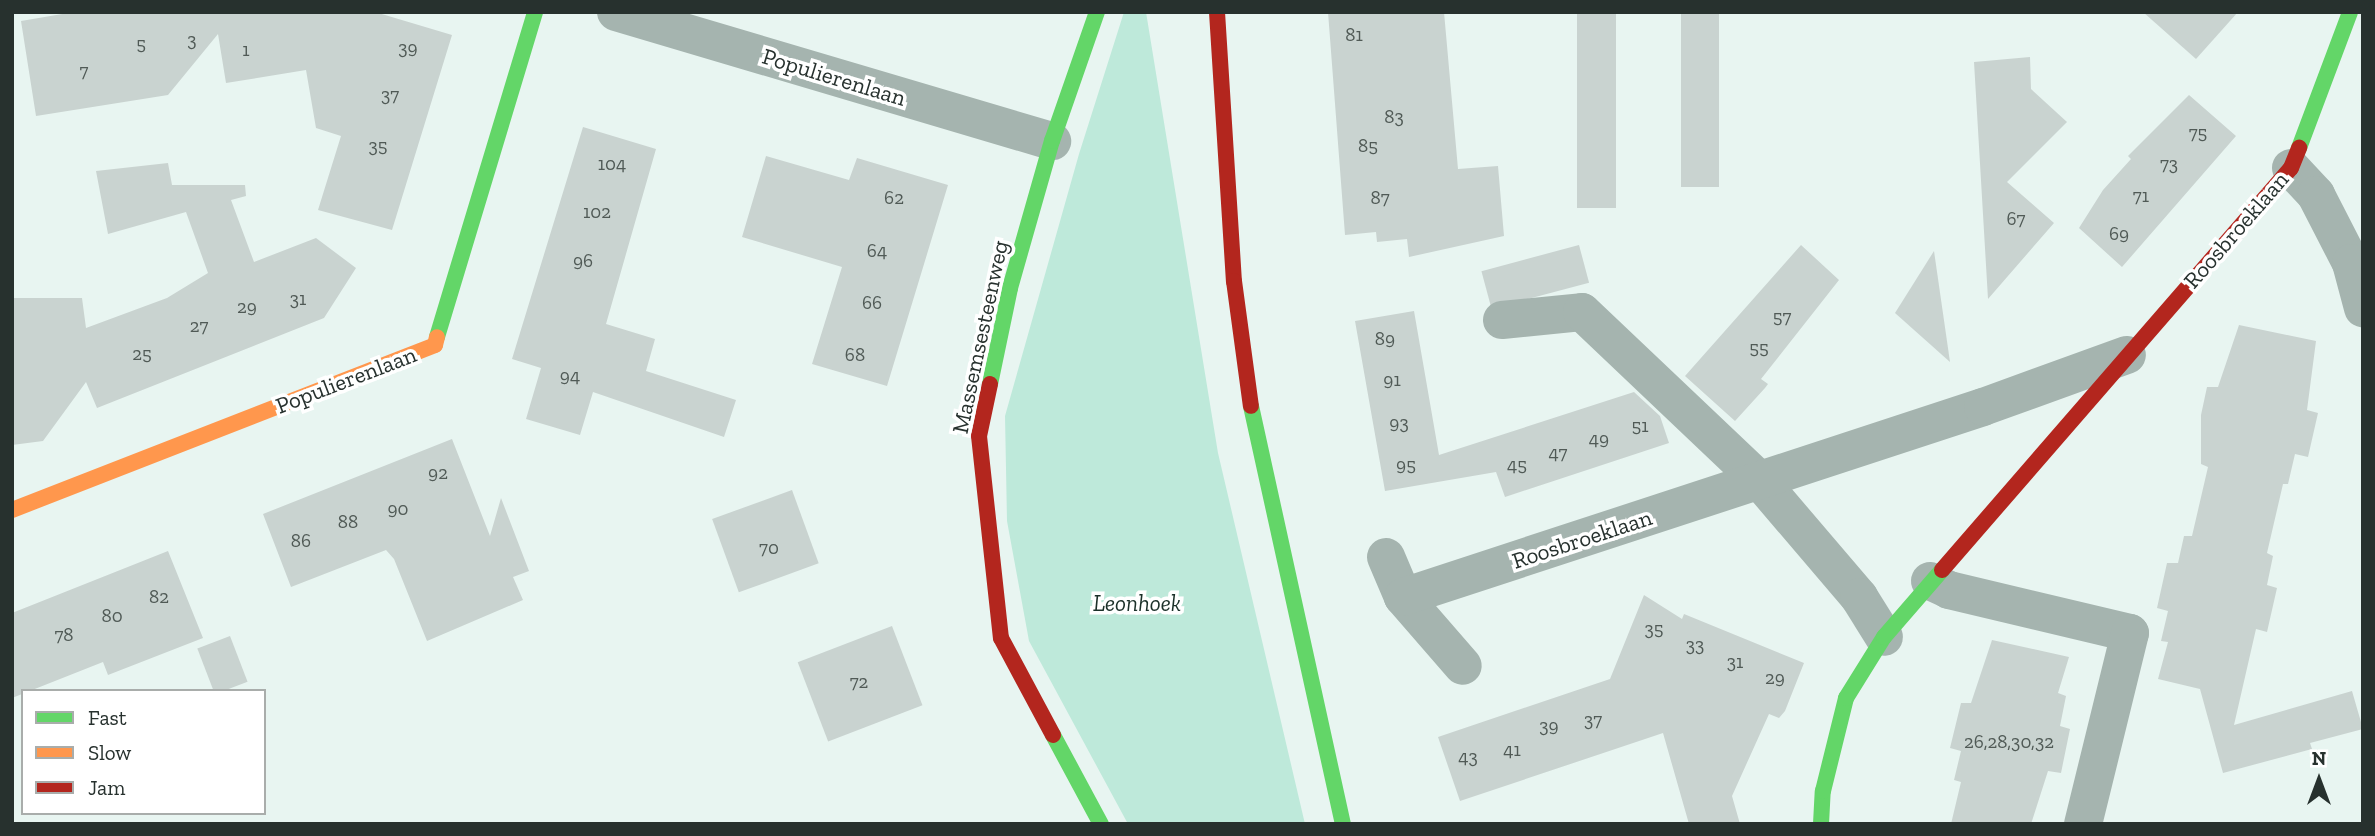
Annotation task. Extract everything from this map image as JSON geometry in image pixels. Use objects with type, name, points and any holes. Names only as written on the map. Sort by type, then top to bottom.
[{"type":"street","name":"Populierenlaan","points":[[12,510],[435,345],[535,12]]},
{"type":"street","name":"Populierenlaan","points":[[617,12],[1052,141]]},
{"type":"street","name":"Massemsesteenweg","points":[[1097,12],[1052,141],[1010,288],[979,436],[1001,638],[1101,824]]},
{"type":"street","points":[[1217,12],[1234,281],[1251,405],[1343,824]]},
{"type":"street","name":"Roosbroeklaan","points":[[1821,824],[1823,791],[1846,698],[1884,637],[2291,168],[2350,12]]},
{"type":"street","points":[[2291,168],[2316,195],[2351,263],[2363,308]]},
{"type":"street","points":[[1502,320],[1582,313],[1760,481],[1859,597],[1884,637]]},
{"type":"street","name":"Roosbroeklaan","points":[[1403,597],[1760,481],[2127,355]]},
{"type":"street","points":[[1385,557],[1403,597],[1463,666]]},
{"type":"street","points":[[1930,581],[1949,590],[2130,633],[2082,824]]},
{"type":"green space","name":"Leonhoek","points":[[1124,12],[1146,12],[1218,453],[1305,824],[1128,824],[1029,641],[1007,521],[1005,416],[1079,154]]},
{"type":"building","points":[[74,12],[375,12],[452,35],[392,230],[318,210],[341,136],[316,128],[306,70],[226,83],[218,34],[168,95],[36,116],[21,21]]},
{"type":"building","points":[[1328,12],[1444,12],[1458,169],[1498,166],[1504,236],[1409,257],[1407,239],[1377,242],[1376,232],[1345,235]]},
{"type":"building","points":[[1577,12],[1616,12],[1616,208],[1577,208]]},
{"type":"building","points":[[1681,12],[1719,12],[1719,187],[1681,187]]},
{"type":"building","points":[[2143,12],[2238,12],[2196,59]]},
{"type":"building","points":[[2030,57],[2031,89],[2067,122],[2007,182],[2054,223],[1988,299],[1974,62]]},
{"type":"building","points":[[2189,95],[2236,136],[2122,267],[2079,228],[2103,190],[2131,159],[2128,156]]},
{"type":"building","points":[[583,127],[656,149],[606,324],[655,339],[646,371],[736,400],[724,437],[593,392],[580,435],[526,419],[541,368],[512,359]]},
{"type":"building","points":[[766,156],[849,180],[857,158],[948,185],[887,386],[812,364],[842,267],[742,237]]},
{"type":"building","points":[[168,163],[172,185],[245,185],[246,196],[231,200],[254,262],[316,238],[356,268],[324,318],[97,408],[86,382],[43,441],[12,445],[12,298],[82,298],[86,328],[167,298],[208,273],[186,212],[108,234],[96,171]]},
{"type":"building","points":[[1579,245],[1589,283],[1492,309],[1481,271]]},
{"type":"building","points":[[1801,245],[1839,280],[1761,379],[1768,384],[1735,421],[1685,376]]},
{"type":"building","points":[[1934,251],[1950,362],[1895,313]]},
{"type":"building","points":[[1414,311],[1439,455],[1634,392],[1660,416],[1669,443],[1505,497],[1496,472],[1385,491],[1355,321]]},
{"type":"building","points":[[2239,325],[2316,341],[2307,410],[2318,413],[2308,457],[2295,454],[2288,484],[2283,484],[2267,553],[2273,556],[2267,585],[2277,588],[2267,632],[2256,629],[2234,725],[2352,691],[2363,729],[2310,743],[2312,749],[2223,773],[2200,689],[2158,679],[2168,642],[2161,641],[2168,611],[2157,608],[2167,563],[2178,563],[2184,536],[2192,536],[2208,467],[2201,464],[2201,415],[2207,387],[2218,387]]},
{"type":"building","points":[[452,439],[490,536],[501,498],[529,571],[513,577],[523,600],[427,641],[394,559],[386,550],[291,587],[263,514]]},
{"type":"building","points":[[792,490],[819,563],[739,592],[712,519]]},
{"type":"building","points":[[168,551],[203,638],[108,675],[103,662],[35,689],[21,689],[21,694],[12,698],[12,613]]},
{"type":"building","points":[[1644,595],[1682,619],[1684,614],[1804,663],[1785,711],[1779,718],[1769,714],[1732,796],[1740,824],[1689,824],[1663,733],[1460,801],[1438,737],[1610,679]]},
{"type":"building","points":[[892,626],[922,705],[828,742],[798,662]]},
{"type":"building","points":[[230,636],[248,682],[229,689],[213,689],[197,649]]},
{"type":"building","points":[[1992,640],[2069,657],[2058,693],[2066,696],[2060,726],[2070,729],[2061,773],[2048,771],[2031,824],[1951,824],[1961,782],[1954,780],[1961,751],[1950,748],[1961,703],[1971,703]]},
{"type":"traffic: fast","points":[[437,337],[535,12]]},
{"type":"traffic: fast","points":[[990,384],[1010,288],[1052,141],[1097,12]]},
{"type":"traffic: fast","points":[[2299,148],[2350,12]]},
{"type":"traffic: fast","points":[[1251,406],[1343,824]]},
{"type":"traffic: fast","points":[[1821,824],[1823,791],[1846,698],[1884,637],[1942,570]]},
{"type":"traffic: fast","points":[[1053,735],[1101,824]]},
{"type":"traffic: slow","points":[[12,510],[435,345],[437,337]]},
{"type":"traffic: jam","points":[[1217,12],[1234,281],[1251,406]]},
{"type":"traffic: jam","points":[[1942,570],[2291,168],[2299,148]]},
{"type":"traffic: jam","points":[[990,384],[979,436],[1001,638],[1053,735]]}]
